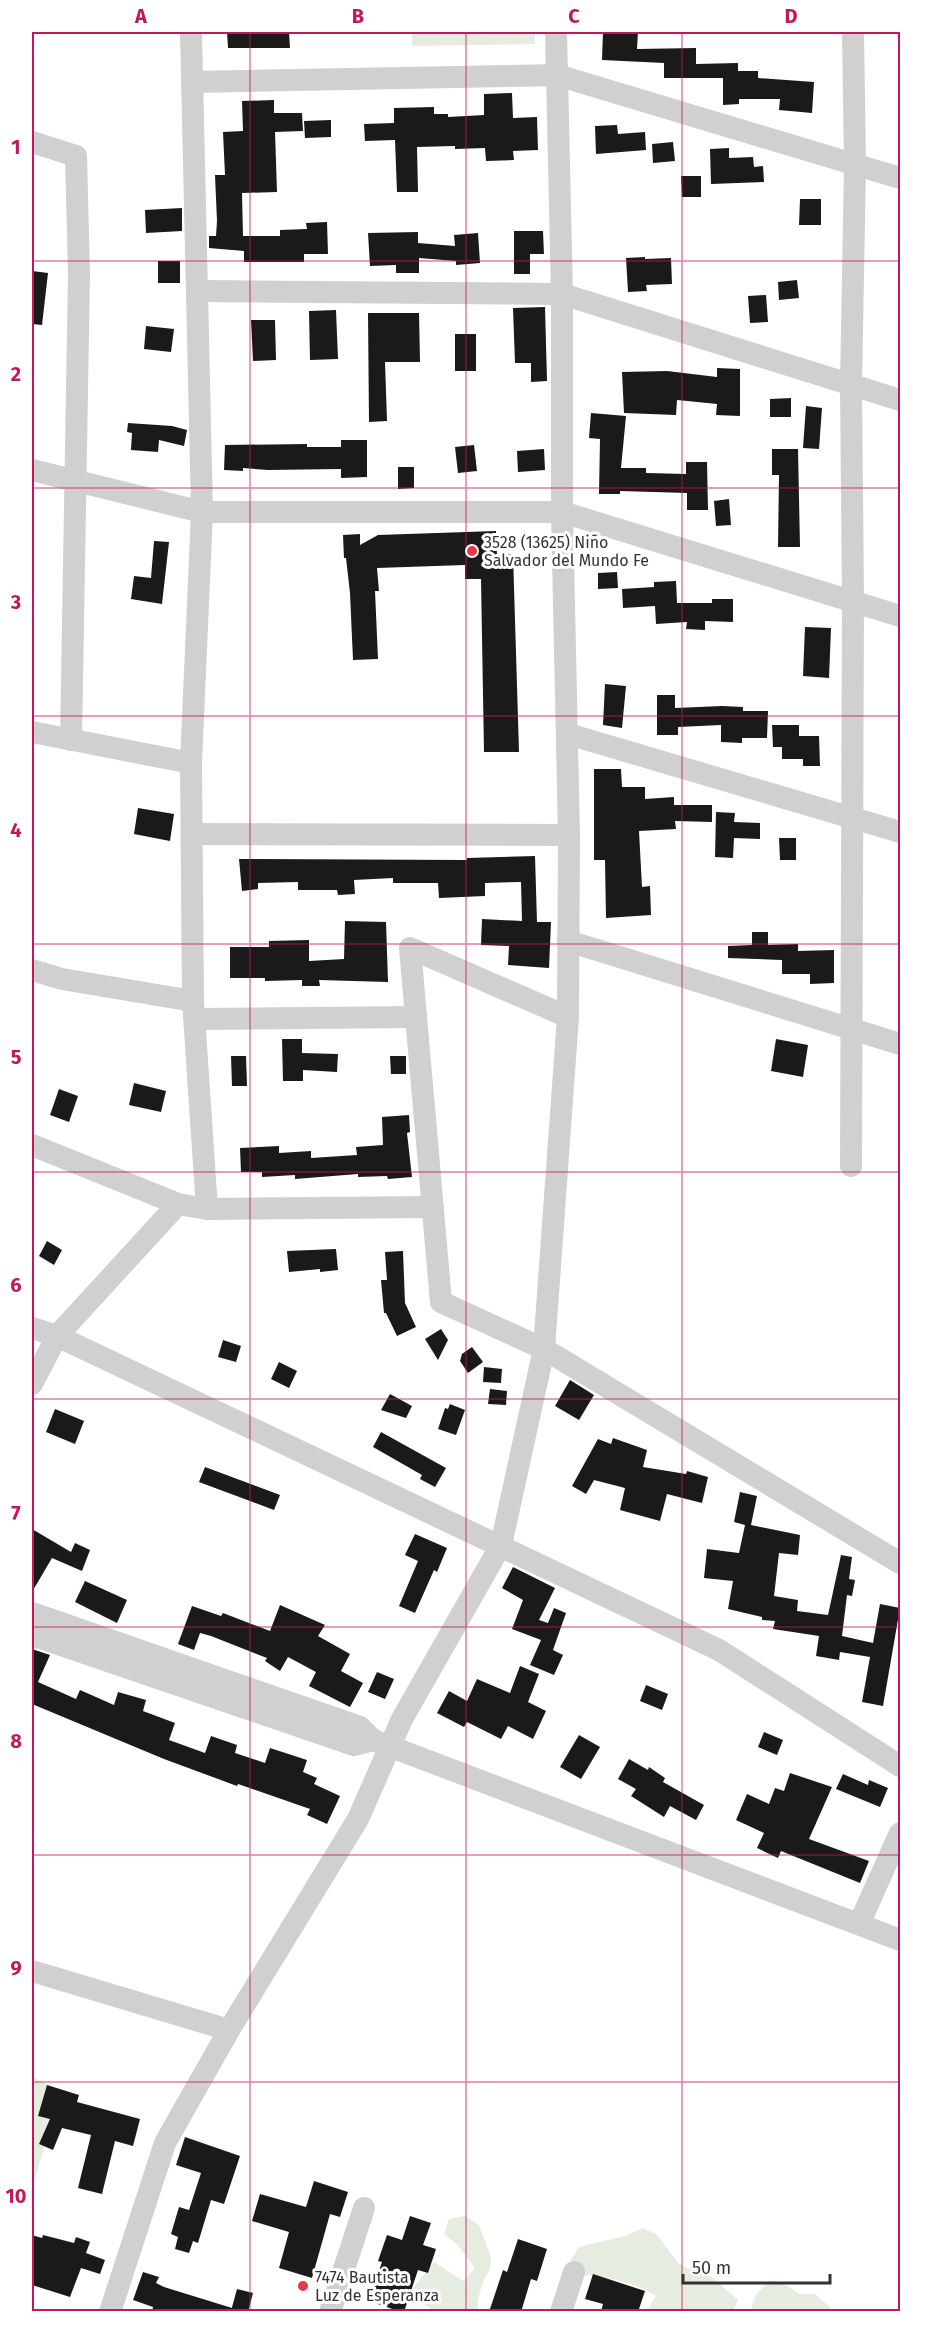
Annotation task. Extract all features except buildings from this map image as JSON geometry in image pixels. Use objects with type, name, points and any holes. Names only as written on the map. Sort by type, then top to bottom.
[{"type":"street","points":[[190,32],[202,512],[191,763],[194,1010],[207,1209]]},
{"type":"street","points":[[110,2312],[165,2142],[229,2030],[358,1819],[381,1743],[402,1719],[501,1545],[544,1349],[568,1017],[568,734],[562,512],[562,294],[556,32]]},
{"type":"street","points":[[851,1166],[851,817],[854,601],[851,385],[855,165],[853,32]]},
{"type":"street","points":[[192,82],[557,75],[900,178]]},
{"type":"street","points":[[32,142],[76,156],[79,274],[71,740]]},
{"type":"street","points":[[198,291],[562,294],[900,400]]},
{"type":"street","points":[[32,470],[202,512],[562,512],[900,616]]},
{"type":"street","points":[[32,732],[191,763]]},
{"type":"street","points":[[568,734],[900,832]]},
{"type":"street","points":[[193,834],[569,835]]},
{"type":"street","points":[[568,941],[900,1044]]},
{"type":"street","points":[[568,1017],[410,948],[441,1302],[544,1349],[900,1563]]},
{"type":"street","points":[[32,970],[62,980],[194,1010],[416,1017]]},
{"type":"street","points":[[32,1145],[178,1204],[207,1209],[433,1208]]},
{"type":"street","points":[[32,1384],[57,1336],[178,1204]]},
{"type":"street","points":[[32,1328],[57,1336],[719,1650],[900,1766]]},
{"type":"street","points":[[32,1613],[360,1727],[381,1743],[900,1940]]},
{"type":"street","points":[[32,1635],[354,1745],[381,1743]]},
{"type":"street","points":[[859,1924],[900,1833]]},
{"type":"street","points":[[32,1971],[229,2030]]},
{"type":"street","points":[[330,2312],[364,2208]]},
{"type":"street","points":[[561,2312],[574,2272]]},
{"type":"shaded area","points":[[412,32],[535,32],[535,44],[412,46]]},
{"type":"shaded area","points":[[32,2076],[60,2093],[32,2189]]},
{"type":"shaded area","points":[[465,2216],[479,2225],[491,2257],[490,2269],[482,2284],[478,2311],[440,2312],[426,2305],[413,2288],[434,2262],[463,2281],[475,2268],[457,2244],[444,2234],[449,2219]]},
{"type":"shaded area","points":[[643,2228],[657,2235],[678,2263],[693,2271],[709,2275],[738,2300],[733,2311],[649,2311],[656,2296],[647,2291],[619,2280],[579,2274],[571,2260],[579,2247],[628,2235]]},
{"type":"shaded area","points":[[770,2280],[786,2285],[800,2294],[815,2294],[834,2311],[752,2311],[755,2298]]},
{"type":"place","name":"3528 (13625) Niño Salvador del Mundo Fe","points":[[472,551]]},
{"type":"place","name":"7474 Bautista Luz de Esperanza","points":[[303,2286]]}]
